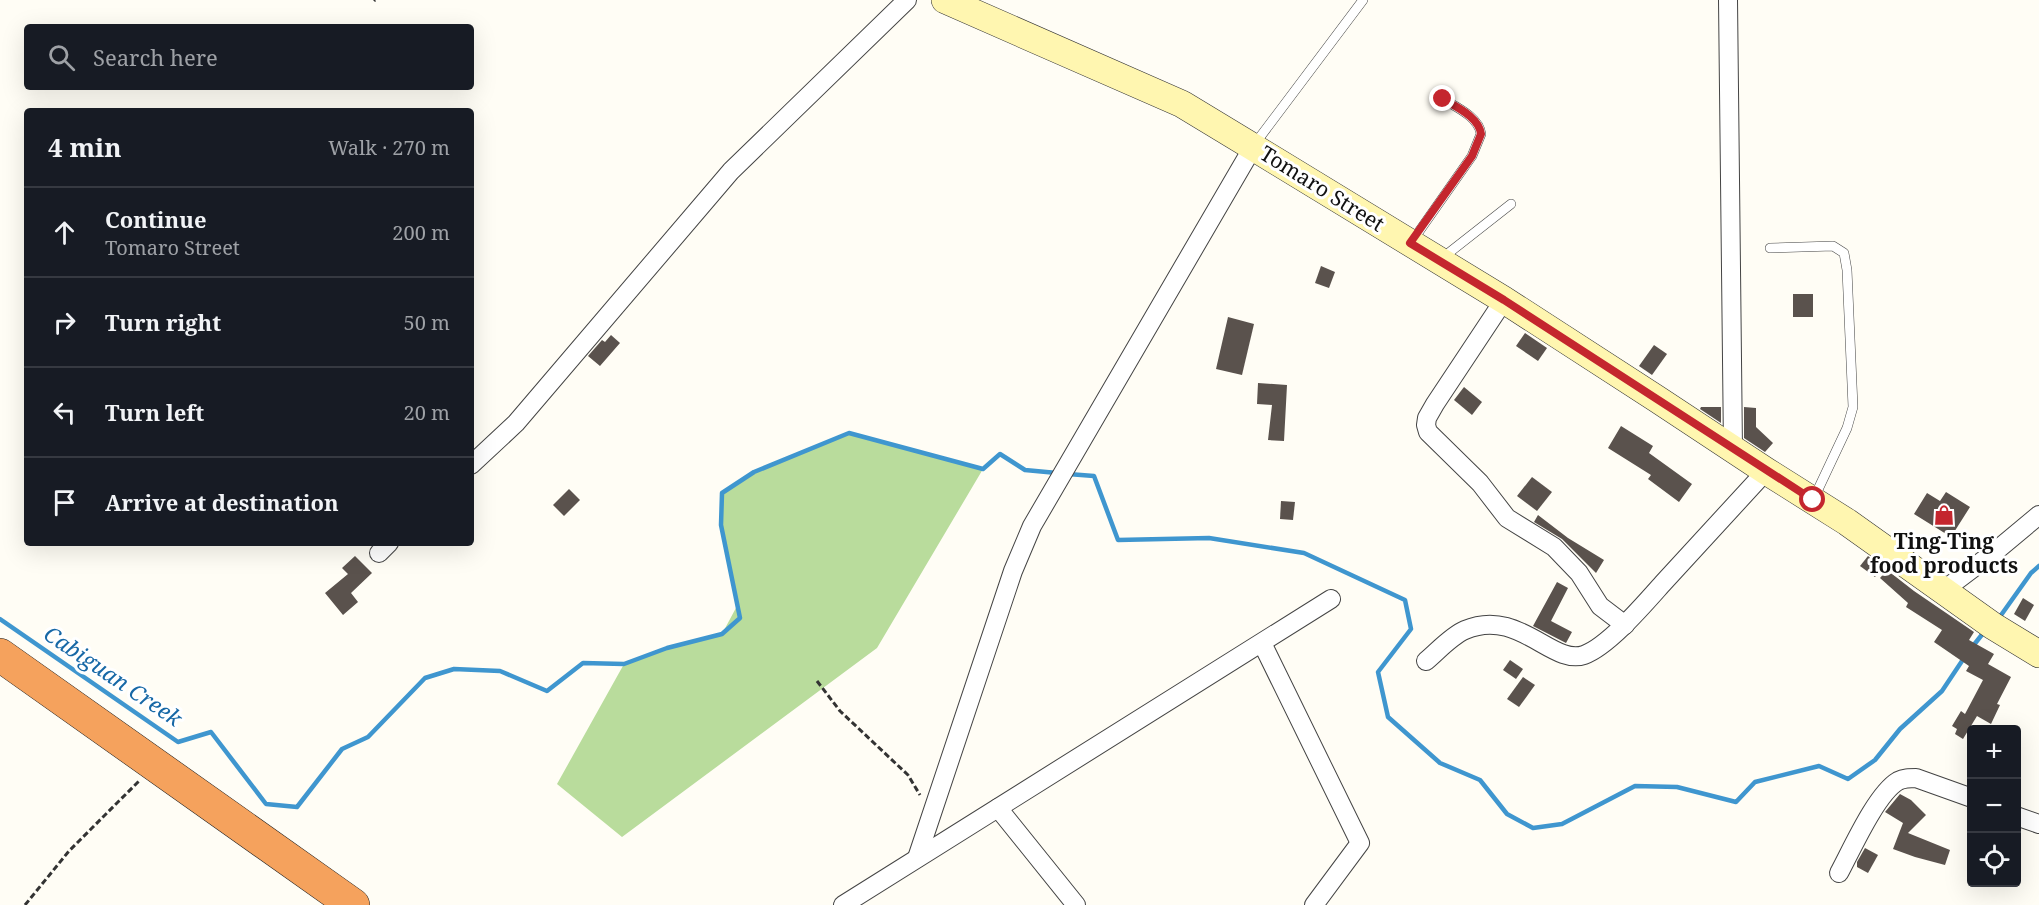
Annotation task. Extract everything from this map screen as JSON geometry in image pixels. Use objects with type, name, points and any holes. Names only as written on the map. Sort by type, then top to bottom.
[{"type":"highway","points":[[7,667],[147,773],[332,905]]},
{"type":"highway","points":[[7,667],[353,905]]},
{"type":"street","points":[[474,462],[516,423],[731,171],[907,0]]},
{"type":"street","name":"Tomaro Street","points":[[945,0],[1182,104],[1504,300],[1847,522],[1993,626],[2039,654]]},
{"type":"street","points":[[1728,0],[1733,449]]},
{"type":"street","points":[[917,858],[1013,571],[1032,526],[1253,147]]},
{"type":"street","points":[[1504,300],[1449,380],[1427,418],[1428,432],[1480,483],[1507,518],[1554,547],[1579,573],[1600,606],[1625,625]]},
{"type":"street","points":[[1426,661],[1463,631],[1482,624],[1503,625],[1530,636],[1564,655],[1576,657],[1586,655],[1625,625],[1766,471]]},
{"type":"street","points":[[1944,590],[2039,515]]},
{"type":"street","points":[[843,905],[1331,599]]},
{"type":"street","points":[[1262,643],[1360,843],[1314,905]]},
{"type":"street","points":[[1839,873],[1869,818],[1896,782],[1906,778],[1916,778],[1967,797]]},
{"type":"street","points":[[998,808],[1076,905]]},
{"type":"street","points":[[2021,818],[2039,824]]},
{"type":"lane","points":[[1253,147],[1363,0]]},
{"type":"lane","points":[[1410,243],[1472,156],[1481,134],[1472,118],[1443,99]]},
{"type":"lane","points":[[1439,261],[1511,204]]},
{"type":"lane","points":[[1770,248],[1833,246],[1844,253],[1848,270],[1853,407],[1847,428],[1813,500]]},
{"type":"path","points":[[817,681],[840,711],[908,775],[932,815]]},
{"type":"path","points":[[26,905],[69,851],[147,773]]},
{"type":"green space","points":[[849,433],[983,469],[877,648],[622,837],[557,784],[624,664],[667,648],[722,634],[737,606],[721,525],[722,493],[754,472]]},
{"type":"building","points":[[1321,266],[1335,272],[1329,288],[1315,283]]},
{"type":"building","points":[[1793,294],[1813,294],[1813,317],[1793,317]]},
{"type":"building","points":[[1228,317],[1254,324],[1242,375],[1216,369]]},
{"type":"building","points":[[1525,333],[1547,348],[1538,361],[1516,346]]},
{"type":"building","points":[[611,335],[620,343],[600,366],[588,356],[602,340],[605,342]]},
{"type":"building","points":[[1654,345],[1667,354],[1652,375],[1639,366]]},
{"type":"building","points":[[1258,383],[1287,385],[1284,441],[1268,440],[1272,405],[1257,404]]},
{"type":"building","points":[[1464,387],[1482,402],[1472,415],[1454,400]]},
{"type":"building","points":[[1701,407],[1721,407],[1721,423],[1700,409]]},
{"type":"building","points":[[1744,407],[1756,408],[1756,427],[1773,443],[1765,452],[1744,438]]},
{"type":"building","points":[[1621,426],[1653,446],[1649,453],[1692,484],[1679,502],[1648,479],[1651,475],[1608,448]]},
{"type":"building","points":[[1532,477],[1552,492],[1537,511],[1517,496]]},
{"type":"building","points":[[569,489],[580,500],[564,516],[553,505]]},
{"type":"building","points":[[1946,492],[1970,507],[1951,537],[1914,514],[1927,493],[1940,501]]},
{"type":"building","points":[[1281,501],[1295,502],[1293,520],[1280,519]]},
{"type":"building","points":[[1538,515],[1568,538],[1604,560],[1596,573],[1562,539],[1534,522]]},
{"type":"building","points":[[355,556],[372,573],[351,593],[358,602],[343,615],[325,593],[348,574],[342,568]]},
{"type":"building","points":[[1868,556],[1882,567],[1875,577],[1860,566]]},
{"type":"building","points":[[1887,570],[1974,632],[1969,640],[1994,654],[1988,664],[2011,677],[1997,704],[2000,705],[1991,724],[1977,716],[1972,725],[1967,725],[1967,732],[1963,739],[1955,734],[1957,729],[1952,726],[1961,711],[1965,714],[1983,680],[1966,671],[1969,666],[1934,642],[1942,630],[1906,607],[1908,603],[1880,578]]},
{"type":"building","points":[[1557,582],[1568,588],[1551,621],[1572,632],[1566,643],[1533,626]]},
{"type":"building","points":[[2023,598],[2034,605],[2025,621],[2014,614]]},
{"type":"building","points":[[1510,660],[1523,669],[1516,679],[1503,670]]},
{"type":"building","points":[[1523,677],[1535,685],[1519,707],[1507,699]]},
{"type":"building","points":[[1900,794],[1911,800],[1926,815],[1908,833],[1950,850],[1945,865],[1893,849],[1903,823],[1885,812]]},
{"type":"building","points":[[1865,848],[1878,855],[1868,873],[1857,867],[1857,862]]},
{"type":"waterway","name":"Cabiguan Creek","points":[[0,619],[178,742],[211,732],[266,804],[297,807],[342,749],[368,737],[425,678],[454,669],[500,671],[547,691],[583,663],[624,664],[667,648],[722,634],[740,618],[721,525],[722,493],[754,472],[849,433],[983,469],[1000,454],[1025,470],[1057,473]]},
{"type":"waterway","name":"Cabiguan Creek","points":[[1068,474],[1094,476],[1118,540],[1209,538],[1304,553],[1405,600],[1411,629],[1378,672],[1388,717],[1440,763],[1480,780],[1507,814],[1533,828],[1562,824],[1635,786],[1677,787],[1736,802],[1755,782],[1819,766],[1848,779],[1875,760],[1900,729],[1942,691],[1964,658]]},
{"type":"waterway","name":"Cabiguan Creek","points":[[1999,618],[2031,573],[2039,566]]},
{"type":"waterway","points":[[1973,646],[1984,632]]},
{"type":"place","name":"Ting-Ting food products","points":[[1944,515]]},
{"type":"route","points":[[1443,99],[1472,118],[1481,134],[1472,156],[1410,243],[1504,300],[1813,500]]}]
